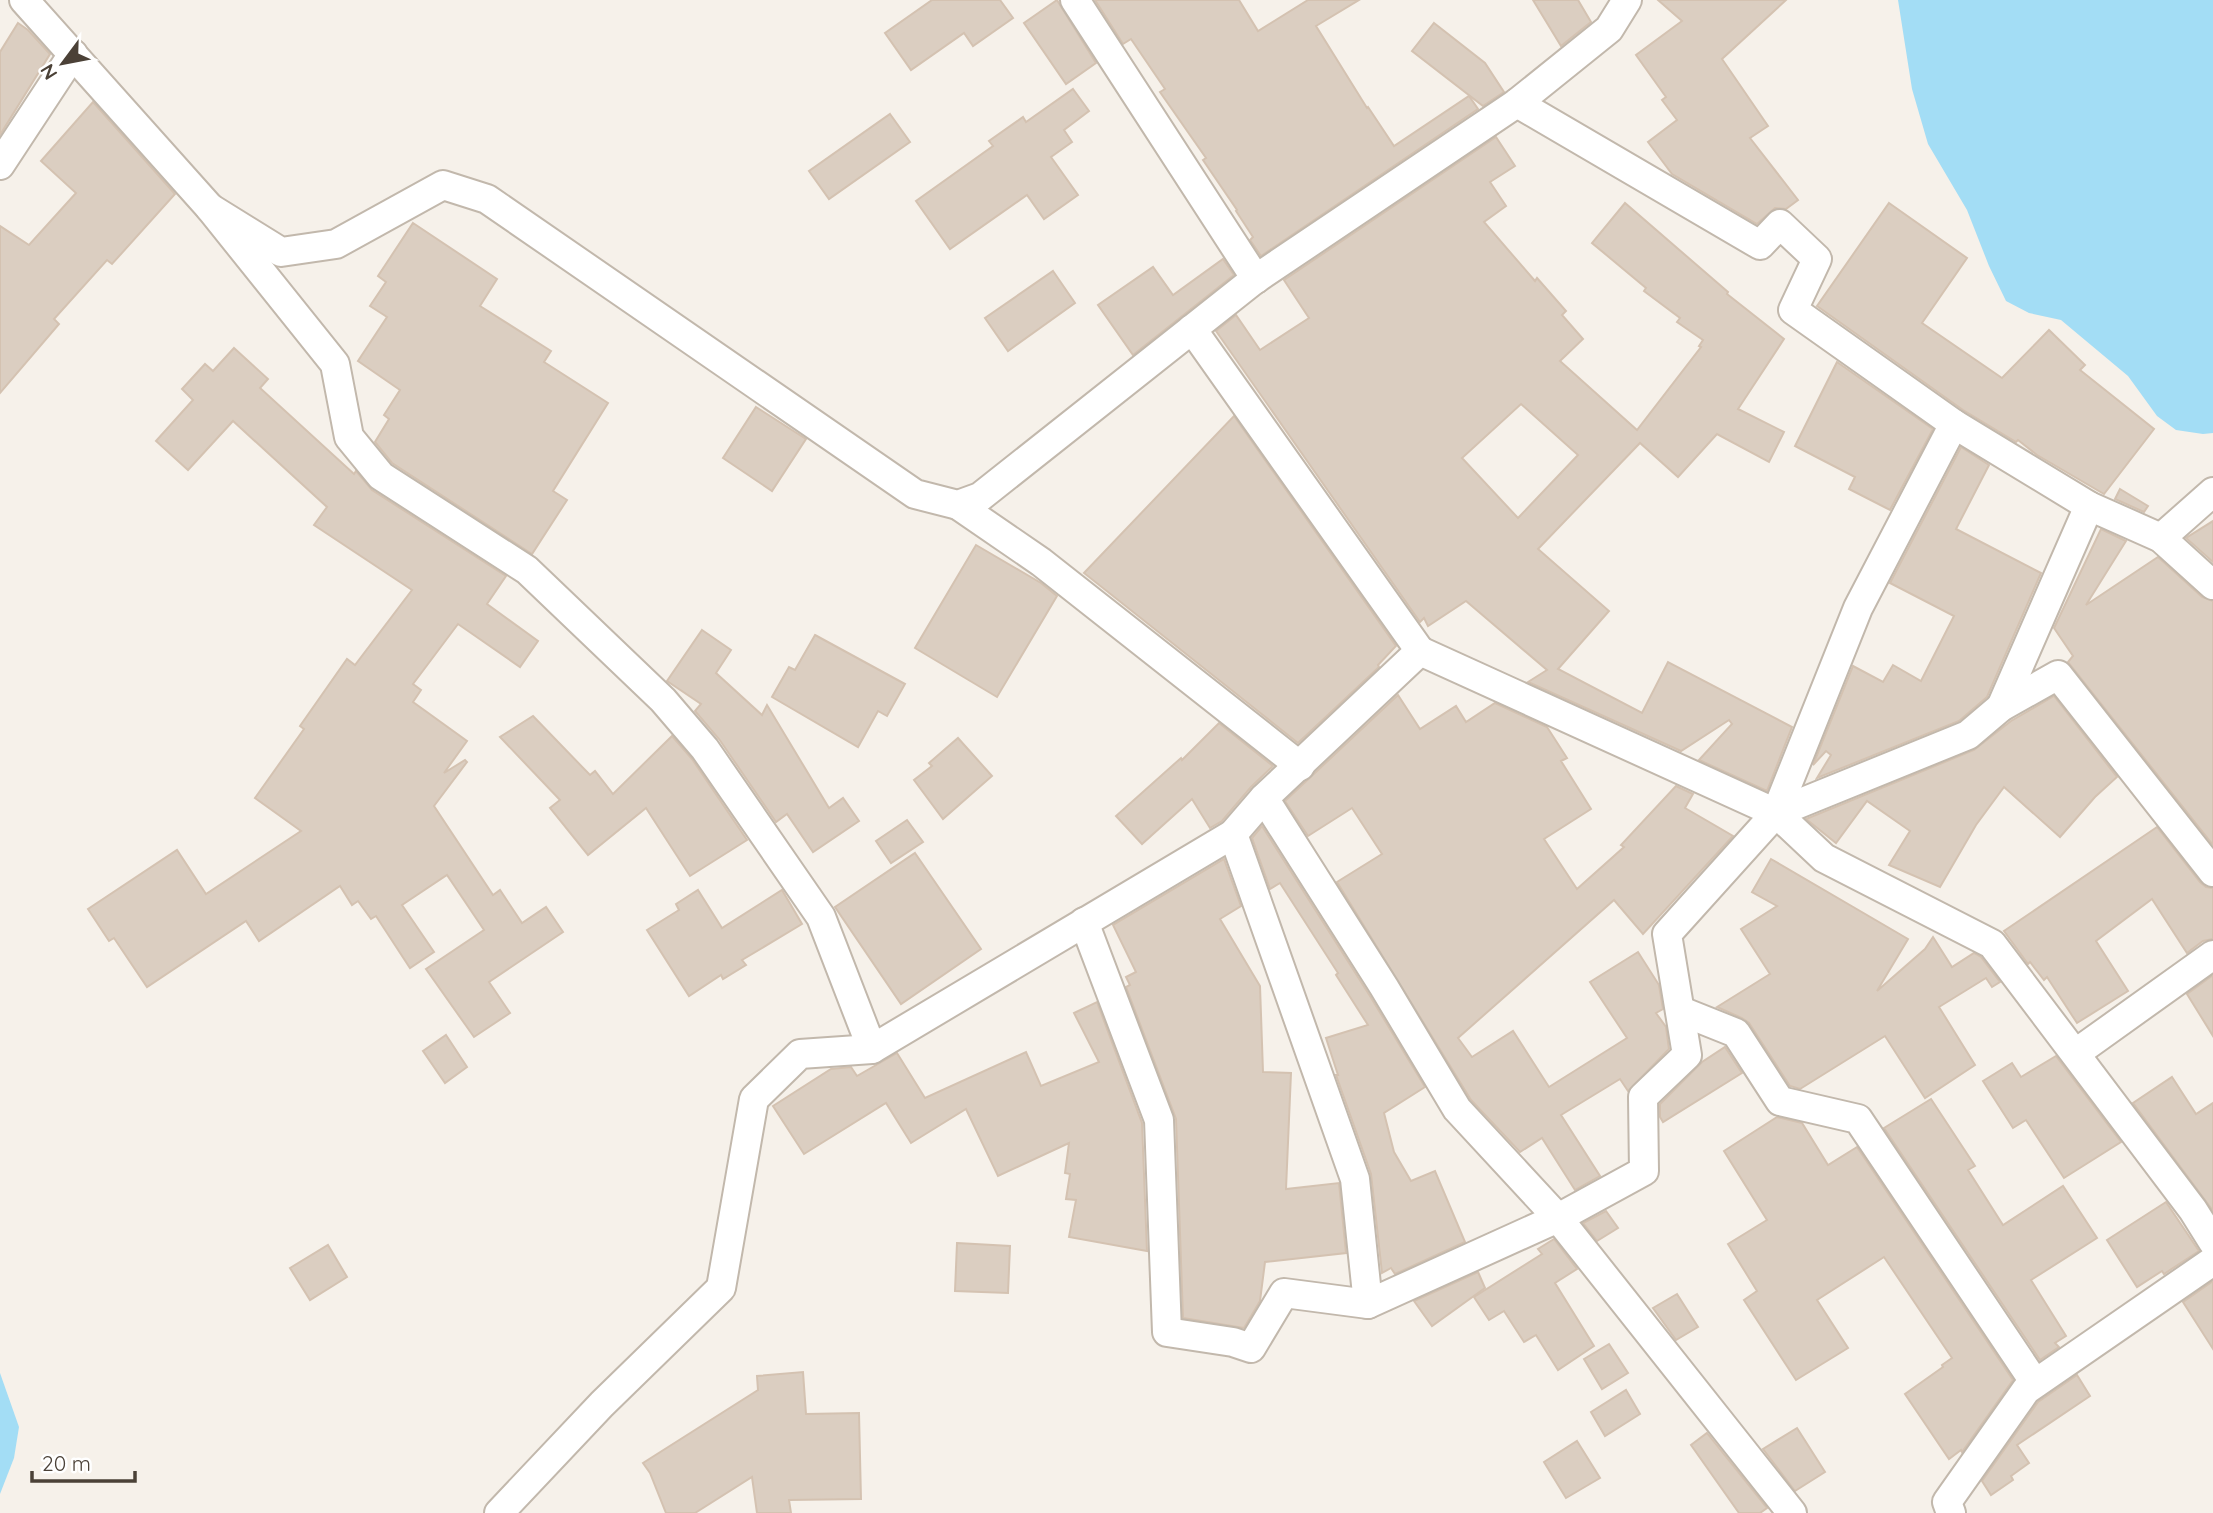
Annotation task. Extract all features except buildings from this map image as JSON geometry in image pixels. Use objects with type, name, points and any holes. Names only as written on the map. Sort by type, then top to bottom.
[{"type":"street","points":[[24,0],[210,208],[335,364],[349,437],[381,476],[527,570],[663,699],[705,749],[821,917],[872,1049]]},
{"type":"street","points":[[1075,0],[1256,279]]},
{"type":"street","points":[[958,505],[980,497],[1256,279],[1517,103],[1609,29],[1627,0]]},
{"type":"street","points":[[0,165],[73,54]]},
{"type":"street","points":[[1517,103],[1760,244],[1780,224],[1816,259],[1793,310],[1954,424],[2089,506],[2161,538],[2213,585]]},
{"type":"street","points":[[210,208],[281,252],[336,244],[443,185],[487,199],[915,494],[958,505],[1041,562],[1300,766]]},
{"type":"street","points":[[1192,329],[1420,651],[1776,813],[1824,858],[1992,944],[2193,1209],[2213,1242]]},
{"type":"street","points":[[1084,922],[1159,1120],[1167,1332],[1233,1342],[1251,1348],[1284,1293],[1368,1304],[1558,1219],[1644,1171],[1643,1097],[1687,1055],[1667,934],[1776,813],[1858,608],[1954,424]]},
{"type":"street","points":[[2161,538],[2213,492]]},
{"type":"street","points":[[2001,707],[2089,506]]},
{"type":"street","points":[[499,1513],[602,1404],[721,1288],[754,1099],[800,1054],[872,1049],[1233,834],[1264,798],[1420,651]]},
{"type":"street","points":[[1776,813],[1968,735],[2001,707],[2058,675],[2213,872]]},
{"type":"street","points":[[1264,798],[1457,1109],[1558,1219],[1792,1513]]},
{"type":"street","points":[[1233,834],[1355,1179],[1368,1304]]},
{"type":"street","points":[[2076,1053],[2213,955]]},
{"type":"street","points":[[1681,1011],[1736,1033],[1780,1101],[1858,1119],[2035,1383]]},
{"type":"street","points":[[1951,1513],[1947,1502],[2026,1390],[2213,1261]]},
{"type":"water","points":[[1898,0],[2213,0],[2213,433],[2176,430],[2157,416],[2128,376],[2061,320],[2029,313],[2006,301],[1967,210],[1928,144],[1912,89]]},
{"type":"water","points":[[0,1373],[19,1427],[14,1458],[0,1494]]}]
